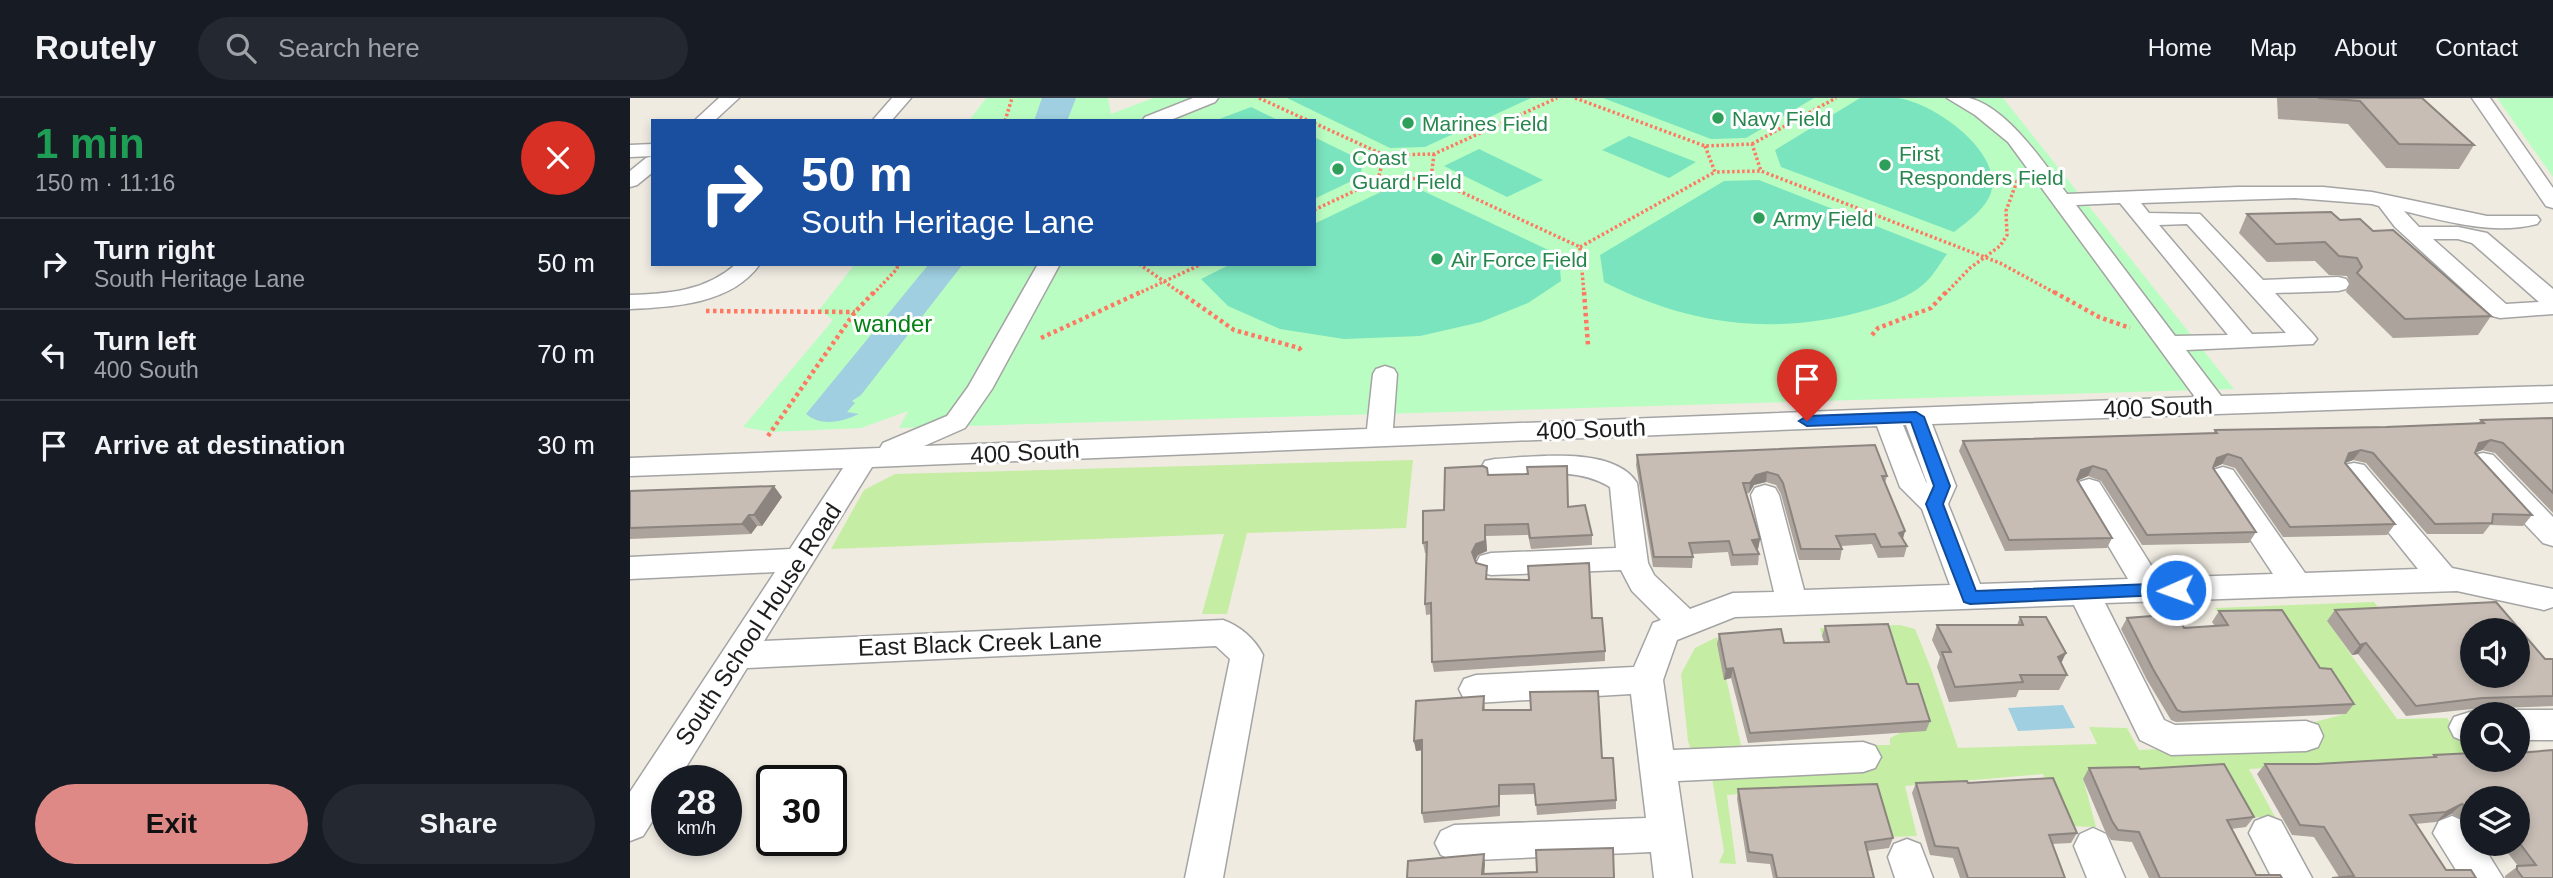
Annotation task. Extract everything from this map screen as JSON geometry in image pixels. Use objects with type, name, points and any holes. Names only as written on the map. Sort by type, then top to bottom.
[{"type":"street","points":[[705,119],[730,98]]},
{"type":"street","points":[[883,119],[902,98]]},
{"type":"street","points":[[1156,119],[1209,98]]},
{"type":"street","points":[[1956,98],[1981,111],[2015,138],[2214,404]]},
{"type":"street","points":[[2481,98],[2553,202]]},
{"type":"street","points":[[630,151],[651,150]]},
{"type":"street","points":[[630,181],[651,164]]},
{"type":"street","points":[[2061,200],[2319,193],[2396,202],[2425,212],[2515,223],[2530,220],[2553,223]]},
{"type":"street","points":[[2126,197],[2246,342]]},
{"type":"street","points":[[2396,202],[2413,233],[2500,311],[2546,309],[2551,303],[2545,294],[2479,238],[2458,233],[2413,233]]},
{"type":"street","points":[[2144,219],[2193,218],[2305,339],[2168,343]]},
{"type":"street","points":[[630,302],[706,298],[747,266]]},
{"type":"street","points":[[863,459],[926,437],[956,422],[979,389],[1048,266]]},
{"type":"street","points":[[2257,287],[2338,284]]},
{"type":"street","points":[[1380,437],[1385,374]]},
{"type":"street","name":"400 South","points":[[630,467],[2214,404],[2553,394]]},
{"type":"street","points":[[1916,417],[1942,486],[1934,504]]},
{"type":"street","points":[[1887,418],[1914,486],[1934,504],[1970,598]]},
{"type":"street","name":"South School House Road","points":[[630,824],[863,459]]},
{"type":"street","points":[[2483,463],[2553,535]]},
{"type":"street","points":[[1495,468],[1587,466],[1608,471],[1623,483],[1632,558],[1643,583],[1675,628]]},
{"type":"street","points":[[2354,472],[2444,579]]},
{"type":"street","points":[[2223,477],[2297,585]]},
{"type":"street","points":[[2090,489],[2151,590]]},
{"type":"street","points":[[1765,495],[1792,604]]},
{"type":"street","points":[[1491,564],[1632,558]]},
{"type":"street","points":[[630,568],[798,560]]},
{"type":"street","points":[[1673,878],[1646,680],[1675,628],[1733,605],[2444,579],[2550,595]]},
{"type":"street","points":[[2084,593],[2152,730],[2171,740],[2306,736]]},
{"type":"street","name":"East Black Creek Lane","points":[[737,655],[1223,633],[1247,655],[1204,878]]},
{"type":"street","points":[[1476,689],[1646,680]]},
{"type":"street","points":[[2530,725],[2553,724]]},
{"type":"street","points":[[1658,766],[1863,757]]},
{"type":"street","points":[[2452,833],[2484,878]]},
{"type":"street","points":[[1454,843],[1667,834]]},
{"type":"street","points":[[2267,834],[2293,878]]},
{"type":"path","points":[[1006,119],[1012,98]]},
{"type":"path","points":[[1259,98],[1305,119]]},
{"type":"path","points":[[1316,124],[1384,155],[1434,155],[1557,98]]},
{"type":"path","points":[[1575,98],[1705,146],[1752,145],[1836,98]]},
{"type":"path","points":[[1752,145],[1762,171]]},
{"type":"path","points":[[1705,146],[1715,172]]},
{"type":"path","points":[[1378,180],[1384,155]]},
{"type":"path","points":[[1431,178],[1434,155]]},
{"type":"path","points":[[1580,247],[1715,172],[1762,171],[1984,256],[2021,272],[2099,317],[2130,328]]},
{"type":"path","points":[[1316,209],[1378,180],[1431,178],[1580,247]]},
{"type":"path","points":[[1872,335],[1878,328],[1931,308],[1984,256],[2000,246],[2007,235],[2006,211],[2017,181],[2025,178]]},
{"type":"path","points":[[1580,247],[1588,345]]},
{"type":"path","points":[[768,436],[855,313],[898,266]]},
{"type":"path","points":[[1142,266],[1234,330],[1299,348],[1303,353]]},
{"type":"path","points":[[1041,338],[1198,266]]},
{"type":"path","points":[[706,298],[709,313],[855,313]]},
{"type":"green space","name":"wander","points":[[986,98],[1108,98],[1111,114],[1153,98],[2003,98],[2234,389],[899,428],[908,411],[861,428],[771,432],[743,427],[833,320],[819,310],[853,266],[1316,266],[1316,119],[970,119]]},
{"type":"green space","name":"Marines Field","points":[[1287,98],[1531,98],[1425,147],[1390,148]]},
{"type":"green space","name":"Navy Field","points":[[1603,98],[1814,98],[1746,138],[1711,139]]},
{"type":"green space","name":"First Responders Field","points":[[1860,98],[1898,98],[1912,102],[1945,118],[1974,143],[1985,158],[1991,173],[1992,188],[1987,201],[1977,213],[1954,232],[1781,167],[1775,150]]},
{"type":"green space","points":[[2497,98],[2553,98],[2553,177]]},
{"type":"green space","points":[[1251,107],[1276,119],[1219,119]]},
{"type":"green space","points":[[1629,136],[1696,162],[1669,178],[1602,150]]},
{"type":"green space","name":"Coast Guard Field","points":[[1316,138],[1363,161],[1360,177],[1316,198]]},
{"type":"green space","points":[[1479,149],[1543,180],[1507,197],[1444,166]]},
{"type":"green space","name":"Army Field","points":[[1759,180],[1947,254],[1927,281],[1896,301],[1860,312],[1794,323],[1729,322],[1698,316],[1666,308],[1604,282],[1600,255],[1724,181]]},
{"type":"green space","name":"Air Force Field","points":[[1419,189],[1559,255],[1561,281],[1528,303],[1481,322],[1420,336],[1344,339],[1280,329],[1228,306],[1201,279],[1227,266],[1316,266],[1316,223],[1385,190]]},
{"type":"green space","points":[[1413,460],[1406,528],[1247,533],[1227,614],[1202,614],[1224,534],[831,549],[864,490],[895,474]]},
{"type":"green space","points":[[2374,602],[2385,616],[2327,621],[2397,719],[2447,718],[2460,735],[2460,755],[2415,757],[2445,807],[2387,761],[2249,769],[2275,817],[2245,817],[2083,778],[2096,827],[2069,826],[2043,774],[1905,786],[1917,836],[1890,837],[1873,784],[1727,795],[1736,864],[1719,863],[1724,851],[1712,778],[1867,745],[1890,745],[1890,738],[1900,733],[1903,694],[1885,635],[1822,636],[1820,628],[1900,625],[1915,629],[1958,748],[2097,744],[2089,727],[2127,728],[2139,750],[2312,742],[2303,725],[2345,714],[2223,621],[2215,608]]},
{"type":"green space","points":[[1717,637],[1742,750],[1691,750],[1681,674],[1695,648]]},
{"type":"water","points":[[1042,98],[1076,98],[1068,119],[1035,119]]},
{"type":"water","points":[[927,266],[961,266],[861,395],[852,401],[855,403],[847,412],[859,414],[825,422],[806,414]]},
{"type":"water","points":[[2063,705],[2075,728],[2018,731],[2008,708]]},
{"type":"building","points":[[2318,98],[2422,98],[2474,145],[2399,144],[2360,101]]},
{"type":"building","points":[[2331,212],[2340,220],[2360,219],[2373,231],[2393,230],[2491,316],[2405,319],[2357,273],[2362,267],[2357,258],[2339,256],[2325,242],[2276,244],[2247,214]]},
{"type":"building","points":[[2553,418],[2553,493],[2503,443],[2491,440],[2479,443],[2475,453],[2532,515],[2493,514],[2492,523],[2435,524],[2373,453],[2361,450],[2349,453],[2345,463],[2395,524],[2290,527],[2241,458],[2228,454],[2217,458],[2213,468],[2256,532],[2147,535],[2106,470],[2093,466],[2081,470],[2077,480],[2112,538],[2009,540],[1963,441],[2217,433],[2215,430],[2386,427]]},
{"type":"building","points":[[1875,445],[1887,476],[1882,476],[1905,531],[1899,533],[1907,546],[1881,547],[1875,534],[1836,536],[1842,549],[1801,549],[1783,483],[1778,475],[1767,472],[1756,475],[1750,483],[1743,483],[1760,539],[1752,540],[1759,554],[1733,555],[1729,541],[1689,543],[1693,557],[1654,557],[1637,455]]},
{"type":"building","points":[[1567,466],[1568,507],[1585,505],[1592,535],[1530,538],[1528,524],[1485,525],[1485,541],[1476,544],[1472,552],[1476,563],[1487,566],[1486,579],[1529,580],[1528,566],[1589,563],[1592,618],[1602,618],[1605,651],[1432,662],[1431,603],[1425,604],[1427,542],[1423,543],[1423,511],[1444,510],[1445,468],[1487,468],[1488,475],[1528,474],[1527,467]]},
{"type":"building","points":[[774,486],[754,515],[749,515],[742,524],[630,528],[630,491]]},
{"type":"building","points":[[2496,602],[2510,618],[2460,618],[2460,688],[2530,688],[2530,642],[2545,659],[2553,659],[2553,696],[2482,698],[2416,706],[2366,643],[2360,645],[2335,610]]},
{"type":"building","points":[[2282,610],[2320,668],[2331,669],[2354,704],[2182,712],[2177,710],[2153,669],[2127,618],[2178,614],[2184,628],[2228,625],[2219,611]]},
{"type":"building","points":[[2020,617],[2046,617],[2066,653],[2058,657],[2067,675],[2020,675],[2023,682],[1955,687],[1942,652],[1951,652],[1937,625],[2023,625]]},
{"type":"building","points":[[1888,624],[1907,684],[1918,684],[1930,721],[1750,733],[1733,668],[1726,669],[1719,634],[1781,629],[1784,643],[1829,642],[1825,626]]},
{"type":"building","points":[[1598,691],[1602,758],[1613,758],[1616,800],[1536,805],[1534,784],[1499,785],[1499,806],[1422,813],[1422,740],[1414,741],[1416,701],[1484,696],[1483,710],[1531,710],[1530,692]]},
{"type":"building","points":[[2553,750],[2553,878],[2523,878],[2517,870],[2517,866],[2536,865],[2529,856],[2530,786],[2460,786],[2460,805],[2446,812],[2410,815],[2446,870],[2471,870],[2476,878],[2332,878],[2354,876],[2324,827],[2300,825],[2265,764],[2317,764],[2460,754],[2460,772],[2530,772],[2530,752]]},
{"type":"building","points":[[2224,764],[2254,817],[2227,820],[2256,875],[2280,875],[2282,878],[2160,878],[2139,832],[2118,830],[2112,821],[2089,768],[2140,769]]},
{"type":"building","points":[[2053,778],[2077,833],[2049,835],[2065,878],[1968,878],[1958,848],[1935,846],[1916,783],[1968,783]]},
{"type":"building","points":[[1877,784],[1893,838],[1865,842],[1874,878],[1777,878],[1772,855],[1749,852],[1738,789]]},
{"type":"building","points":[[1613,848],[1614,878],[1407,878],[1408,861],[1484,854],[1482,874],[1537,872],[1536,850]]},
{"type":"place","name":"Navy Field","points":[[1718,118]]},
{"type":"place","name":"Marines Field","points":[[1408,123]]},
{"type":"place","name":"First Responders Field","points":[[1885,165]]},
{"type":"place","name":"Coast Guard Field","points":[[1338,169]]},
{"type":"place","name":"Army Field","points":[[1759,218]]},
{"type":"place","name":"Air Force Field","points":[[1437,259]]},
{"type":"route","points":[[1807,421],[1916,417],[1942,486],[1934,504],[1970,598],[2176,590]]}]
